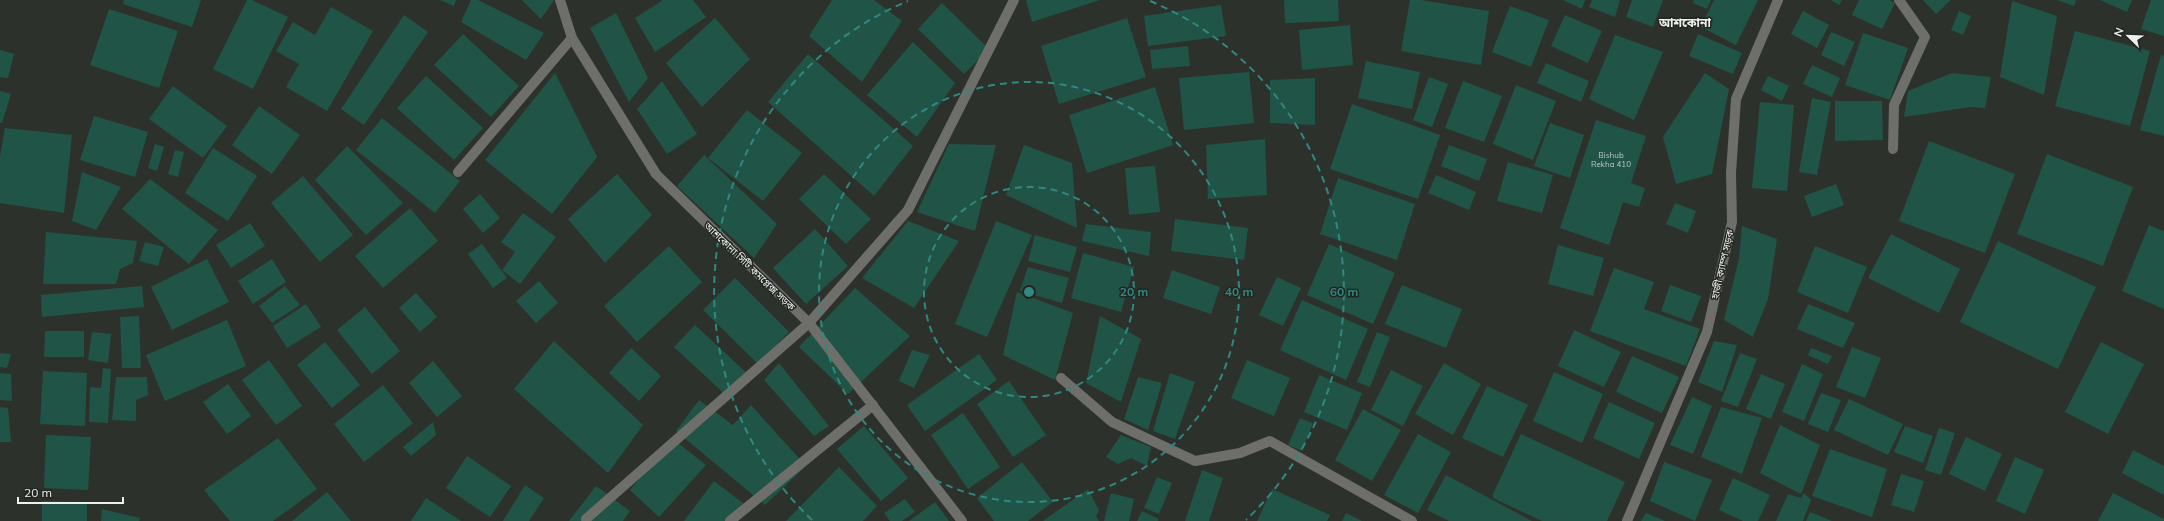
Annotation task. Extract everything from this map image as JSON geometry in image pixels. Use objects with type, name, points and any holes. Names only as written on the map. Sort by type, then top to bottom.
[{"type":"street","name":"আশকোনা সিটি কমপ্লেক্স সড়ক","points":[[560,0],[572,38],[656,174],[809,323],[962,521]]},
{"type":"street","points":[[586,519],[809,323],[908,210],[1014,0]]},
{"type":"street","name":"হাজী ক্যাম্প সড়ক","points":[[1627,521],[1707,332],[1732,222],[1731,173],[1736,99],[1778,0]]},
{"type":"street","points":[[1893,149],[1894,105],[1925,36],[1899,0]]},
{"type":"street","points":[[458,172],[572,38]]},
{"type":"street","points":[[1061,378],[1112,422],[1195,462],[1240,453],[1270,440],[1412,521]]},
{"type":"street","points":[[730,521],[873,405]]},
{"type":"building","points":[[124,0],[201,0],[192,27],[123,4]]},
{"type":"building","points":[[247,0],[252,0],[288,17],[253,89],[213,69]]},
{"type":"building","points":[[440,0],[456,0],[454,6]]},
{"type":"building","points":[[471,0],[478,0],[544,33],[526,60],[461,22]]},
{"type":"building","points":[[522,0],[554,0],[541,19]]},
{"type":"building","points":[[663,0],[693,0],[706,17],[655,52],[635,18]]},
{"type":"building","points":[[832,0],[874,0],[902,21],[862,82],[809,36]]},
{"type":"building","points":[[1026,0],[1100,0],[1032,22]]},
{"type":"building","points":[[1284,0],[1338,0],[1339,21],[1285,23]]},
{"type":"building","points":[[1410,0],[1421,0],[1489,11],[1481,65],[1401,51]]},
{"type":"building","points":[[1563,0],[1585,0],[1582,9]]},
{"type":"building","points":[[1592,0],[1620,0],[1615,17],[1589,7]]},
{"type":"building","points":[[1632,0],[1663,0],[1653,27],[1626,17]]},
{"type":"building","points":[[1694,0],[1711,0],[1707,9],[1693,3]]},
{"type":"building","points":[[1714,0],[1758,0],[1736,45],[1701,27]]},
{"type":"building","points":[[1831,0],[1842,0],[1839,5]]},
{"type":"building","points":[[1859,0],[1889,0],[1895,3],[1882,29],[1852,15]]},
{"type":"building","points":[[1923,0],[1951,0],[1936,14]]},
{"type":"building","points":[[2057,0],[2076,0],[2074,6]]},
{"type":"building","points":[[2100,0],[2132,0],[2127,12]]},
{"type":"building","points":[[2151,0],[2164,0],[2164,36],[2141,29]]},
{"type":"building","points":[[2012,1],[2057,16],[2044,95],[2000,77]]},
{"type":"building","points":[[942,3],[989,49],[964,74],[918,29]]},
{"type":"building","points":[[1221,5],[1226,36],[1148,46],[1144,16]]},
{"type":"building","points":[[1510,6],[1549,20],[1531,67],[1492,52]]},
{"type":"building","points":[[331,7],[373,31],[327,111],[286,87],[299,64],[276,51],[293,22],[315,35]]},
{"type":"building","points":[[109,9],[178,31],[159,88],[90,65]]},
{"type":"building","points":[[1803,11],[1829,25],[1817,48],[1791,34]]},
{"type":"building","points":[[1959,11],[1971,16],[1963,35],[1951,30]]},
{"type":"building","points":[[616,13],[648,78],[629,102],[590,28]]},
{"type":"building","points":[[404,15],[428,32],[364,125],[341,109]]},
{"type":"building","points":[[1565,15],[1602,31],[1588,63],[1551,46]]},
{"type":"building","points":[[715,18],[750,59],[702,107],[666,63]]},
{"type":"building","points":[[1127,18],[1146,77],[1059,104],[1041,46]]},
{"type":"building","points":[[1350,25],[1353,65],[1302,70],[1299,30]]},
{"type":"building","points":[[2075,31],[2150,51],[2130,126],[2055,106]]},
{"type":"building","points":[[1831,32],[1855,42],[1844,66],[1821,55]]},
{"type":"building","points":[[1863,33],[1908,48],[1890,100],[1845,85]]},
{"type":"building","points":[[463,34],[519,86],[491,117],[434,65]]},
{"type":"building","points":[[1698,34],[1742,53],[1733,74],[1689,56]]},
{"type":"building","points":[[1615,35],[1663,52],[1634,120],[1589,99]]},
{"type":"building","points":[[913,42],[955,83],[917,137],[867,95]]},
{"type":"building","points":[[1188,46],[1190,66],[1152,69],[1150,50]]},
{"type":"building","points":[[0,50],[14,54],[8,78],[0,77]]},
{"type":"building","points":[[808,54],[913,146],[874,196],[768,102]]},
{"type":"building","points":[[2161,55],[2164,56],[2164,136],[2140,130]]},
{"type":"building","points":[[1366,61],[1420,72],[1412,109],[1358,98]]},
{"type":"building","points":[[1546,63],[1589,81],[1581,102],[1537,83]]},
{"type":"building","points":[[1812,65],[1840,78],[1832,97],[1803,84]]},
{"type":"building","points":[[1249,72],[1254,123],[1184,130],[1179,78]]},
{"type":"building","points":[[555,73],[597,157],[552,214],[485,160]]},
{"type":"building","points":[[1705,73],[1729,89],[1712,174],[1676,184],[1663,137]]},
{"type":"building","points":[[1952,73],[1991,77],[1985,108],[1970,107],[1904,117],[1908,91]]},
{"type":"building","points":[[426,76],[483,128],[454,160],[397,108]]},
{"type":"building","points":[[1768,76],[1789,86],[1782,101],[1761,90]]},
{"type":"building","points":[[1429,77],[1448,84],[1432,127],[1413,120]]},
{"type":"building","points":[[1315,78],[1315,125],[1270,123],[1270,80]]},
{"type":"building","points":[[662,81],[697,134],[667,154],[637,109]]},
{"type":"building","points":[[1463,81],[1502,96],[1484,142],[1445,128]]},
{"type":"building","points":[[1516,85],[1556,101],[1533,160],[1493,144]]},
{"type":"building","points":[[173,86],[227,126],[203,158],[149,119]]},
{"type":"building","points":[[1155,87],[1173,145],[1087,173],[1069,115]]},
{"type":"building","points":[[0,91],[11,94],[2,123],[0,123]]},
{"type":"building","points":[[1812,98],[1831,102],[1817,175],[1799,172]]},
{"type":"building","points":[[1835,101],[1882,101],[1883,140],[1835,141]]},
{"type":"building","points":[[1760,102],[1794,105],[1787,191],[1752,188]]},
{"type":"building","points":[[1352,104],[1440,135],[1418,199],[1330,169]]},
{"type":"building","points":[[259,106],[300,135],[272,174],[232,145]]},
{"type":"building","points":[[747,110],[802,153],[763,201],[708,158]]},
{"type":"building","points":[[94,116],[148,132],[135,177],[80,160]]},
{"type":"building","points":[[382,118],[460,181],[435,213],[356,150]]},
{"type":"building","points":[[1596,120],[1646,136],[1631,183],[1645,188],[1639,207],[1623,202],[1609,245],[1560,228]]},
{"type":"building","points":[[1550,123],[1584,135],[1570,178],[1534,166]]},
{"type":"building","points":[[5,128],[72,135],[64,213],[0,203],[0,156]]},
{"type":"building","points":[[1265,139],[1267,195],[1208,199],[1206,145]]},
{"type":"building","points":[[1929,141],[2015,174],[1985,253],[1899,221]]},
{"type":"building","points":[[155,144],[164,147],[157,171],[148,168]]},
{"type":"building","points":[[949,144],[996,145],[975,231],[917,212]]},
{"type":"building","points":[[1024,145],[1072,163],[1077,228],[1006,195]]},
{"type":"building","points":[[1449,145],[1487,159],[1479,181],[1441,166]]},
{"type":"building","points":[[347,146],[403,203],[366,235],[315,180]]},
{"type":"building","points":[[213,148],[257,176],[228,221],[185,193]]},
{"type":"building","points":[[175,150],[184,152],[178,177],[168,174]]},
{"type":"building","points":[[2047,154],[2133,187],[2103,266],[2017,234]]},
{"type":"building","points":[[704,155],[777,224],[754,258],[677,186]]},
{"type":"building","points":[[1508,162],[1553,175],[1542,213],[1497,201]]},
{"type":"building","points":[[1155,166],[1160,212],[1129,215],[1125,168]]},
{"type":"building","points":[[82,172],[121,187],[96,230],[72,221]]},
{"type":"building","points":[[617,174],[652,215],[605,263],[568,219]]},
{"type":"building","points":[[824,174],[871,219],[846,244],[799,199]]},
{"type":"building","points":[[1436,175],[1476,192],[1469,210],[1428,193]]},
{"type":"building","points":[[303,176],[353,235],[320,262],[271,203]]},
{"type":"building","points":[[1338,178],[1415,204],[1397,260],[1320,234]]},
{"type":"building","points":[[150,179],[218,230],[189,264],[122,209]]},
{"type":"building","points":[[1836,184],[1844,205],[1812,217],[1804,196]]},
{"type":"building","points":[[480,194],[500,218],[483,233],[463,209]]},
{"type":"building","points":[[1675,203],[1696,211],[1688,233],[1666,224]]},
{"type":"building","points":[[410,208],[438,241],[383,288],[355,256]]},
{"type":"building","points":[[523,213],[556,237],[520,284],[502,270],[515,252],[501,242]]},
{"type":"building","points":[[1175,219],[1248,228],[1244,260],[1171,251]]},
{"type":"building","points":[[908,221],[959,241],[914,308],[862,278]]},
{"type":"building","points":[[996,221],[1032,235],[987,337],[955,324]]},
{"type":"building","points":[[250,223],[265,246],[231,268],[216,245]]},
{"type":"building","points":[[1086,224],[1151,232],[1149,256],[1082,241]]},
{"type":"building","points":[[2149,225],[2164,231],[2164,309],[2122,291]]},
{"type":"building","points":[[1742,226],[1777,239],[1768,299],[1753,337],[1724,320],[1739,258]]},
{"type":"building","points":[[815,229],[848,266],[806,304],[773,268]]},
{"type":"building","points":[[46,232],[137,241],[133,263],[120,269],[116,284],[43,284]]},
{"type":"building","points":[[1891,234],[1960,269],[1939,313],[1868,278]]},
{"type":"building","points":[[1035,235],[1077,247],[1070,272],[1028,261]]},
{"type":"building","points":[[1998,241],[2096,287],[2058,369],[1960,322]]},
{"type":"building","points":[[145,242],[164,247],[158,266],[139,261]]},
{"type":"building","points":[[482,244],[507,278],[493,288],[468,254]]},
{"type":"building","points":[[1329,244],[1395,273],[1373,324],[1307,295]]},
{"type":"building","points":[[1558,245],[1604,258],[1593,296],[1548,284]]},
{"type":"building","points":[[669,246],[702,282],[637,342],[604,306]]},
{"type":"building","points":[[1815,246],[1867,267],[1848,313],[1797,292]]},
{"type":"building","points":[[1083,253],[1134,267],[1121,312],[1071,298]]},
{"type":"building","points":[[207,259],[229,302],[172,330],[151,287]]},
{"type":"building","points":[[272,259],[286,282],[253,304],[238,281]]},
{"type":"building","points":[[1028,267],[1069,278],[1062,303],[1020,291]]},
{"type":"building","points":[[1614,268],[1654,282],[1644,309],[1700,329],[1686,366],[1590,331]]},
{"type":"building","points":[[1172,270],[1220,287],[1211,314],[1163,298]]},
{"type":"building","points":[[1277,277],[1301,288],[1283,326],[1259,315]]},
{"type":"building","points":[[735,278],[789,332],[758,364],[703,310]]},
{"type":"building","points":[[539,281],[558,303],[536,323],[516,301]]},
{"type":"building","points":[[1402,285],[1462,309],[1446,348],[1385,324]]},
{"type":"building","points":[[1670,285],[1701,296],[1691,322],[1661,311]]},
{"type":"building","points":[[142,286],[144,307],[42,317],[41,295]]},
{"type":"building","points":[[285,286],[300,305],[272,323],[259,306]]},
{"type":"building","points":[[855,288],[910,336],[848,394],[799,347]]},
{"type":"building","points":[[1017,292],[1073,313],[1055,380],[1003,355]]},
{"type":"building","points":[[416,293],[437,317],[420,332],[399,308]]},
{"type":"building","points":[[1302,300],[1368,329],[1346,380],[1280,350]]},
{"type":"building","points":[[306,304],[321,327],[287,348],[273,326]]},
{"type":"building","points":[[1808,304],[1855,323],[1843,348],[1797,329]]},
{"type":"building","points":[[365,307],[400,351],[372,374],[337,330]]},
{"type":"building","points":[[139,316],[141,368],[122,368],[120,317]]},
{"type":"building","points":[[1100,316],[1141,339],[1121,402],[1086,383]]},
{"type":"building","points":[[227,320],[246,366],[165,401],[146,355]]},
{"type":"building","points":[[695,325],[751,377],[730,399],[674,347]]},
{"type":"building","points":[[1574,330],[1621,352],[1604,387],[1558,366]]},
{"type":"building","points":[[45,331],[84,331],[84,357],[44,357]]},
{"type":"building","points":[[92,332],[111,334],[108,363],[88,360]]},
{"type":"building","points":[[1377,332],[1390,337],[1370,387],[1357,382]]},
{"type":"building","points":[[554,341],[643,425],[608,473],[514,389]]},
{"type":"building","points":[[1714,341],[1737,345],[1722,392],[1698,382]]},
{"type":"building","points":[[325,342],[360,385],[332,408],[297,365]]},
{"type":"building","points":[[2101,342],[2144,364],[2108,434],[2065,412]]},
{"type":"building","points":[[1852,347],[1881,358],[1865,398],[1836,387]]},
{"type":"building","points":[[631,348],[661,376],[639,401],[609,373]]},
{"type":"building","points":[[1811,348],[1832,356],[1828,364],[1808,355]]},
{"type":"building","points":[[912,350],[930,355],[914,388],[899,381]]},
{"type":"building","points":[[0,353],[11,354],[7,368],[0,367]]},
{"type":"building","points":[[1740,353],[1757,359],[1738,407],[1721,401]]},
{"type":"building","points":[[979,354],[997,380],[925,431],[907,405]]},
{"type":"building","points":[[1632,356],[1679,377],[1662,413],[1616,392]]},
{"type":"building","points":[[269,360],[302,406],[276,425],[242,380]]},
{"type":"building","points":[[1247,360],[1290,378],[1274,416],[1231,398]]},
{"type":"building","points":[[433,361],[462,396],[437,417],[409,383]]},
{"type":"building","points":[[779,363],[829,426],[814,436],[764,380]]},
{"type":"building","points":[[1444,363],[1481,384],[1453,435],[1415,414]]},
{"type":"building","points":[[1802,364],[1823,374],[1804,421],[1782,412]]},
{"type":"building","points":[[103,368],[111,369],[108,423],[89,422],[90,387],[101,388]]},
{"type":"building","points":[[1391,370],[1423,386],[1403,426],[1371,410]]},
{"type":"building","points":[[43,371],[87,373],[85,426],[40,424]]},
{"type":"building","points":[[1554,372],[1603,394],[1582,443],[1533,421]]},
{"type":"building","points":[[0,373],[11,374],[12,401],[0,400]]},
{"type":"building","points":[[1170,373],[1195,382],[1175,439],[1153,431]]},
{"type":"building","points":[[1761,374],[1785,384],[1771,419],[1746,409]]},
{"type":"building","points":[[1319,375],[1362,393],[1347,430],[1304,412]]},
{"type":"building","points":[[116,377],[147,377],[148,395],[136,400],[136,421],[112,420]]},
{"type":"building","points":[[1138,377],[1162,383],[1148,430],[1124,419]]},
{"type":"building","points":[[1009,381],[1046,435],[1013,457],[977,404]]},
{"type":"building","points":[[228,384],[251,416],[227,434],[203,402]]},
{"type":"building","points":[[383,385],[413,423],[364,462],[334,424]]},
{"type":"building","points":[[1487,386],[1528,405],[1503,457],[1462,438]]},
{"type":"building","points":[[1821,393],[1841,400],[1828,432],[1808,424]]},
{"type":"building","points":[[1692,397],[1712,406],[1693,454],[1670,445]]},
{"type":"building","points":[[1849,399],[1903,424],[1888,455],[1834,430]]},
{"type":"building","points":[[699,400],[733,425],[751,405],[806,466],[765,505],[676,431]]},
{"type":"building","points":[[1609,402],[1655,423],[1639,459],[1593,438]]},
{"type":"building","points":[[0,407],[8,408],[11,442],[0,442]]},
{"type":"building","points":[[1721,407],[1762,418],[1742,474],[1701,457]]},
{"type":"building","points":[[1363,409],[1401,430],[1372,481],[1335,460]]},
{"type":"building","points":[[963,413],[1000,467],[968,489],[931,435]]},
{"type":"building","points":[[1300,418],[1313,423],[1302,451],[1288,445]]},
{"type":"building","points":[[433,422],[436,435],[411,456],[403,447]]},
{"type":"building","points":[[1780,425],[1820,445],[1801,494],[1760,473]]},
{"type":"building","points":[[864,426],[908,478],[881,501],[837,449]]},
{"type":"building","points":[[1905,426],[1933,436],[1923,463],[1894,452]]},
{"type":"building","points":[[1939,428],[1955,433],[1941,475],[1925,470]]},
{"type":"building","points":[[1418,434],[1451,452],[1418,513],[1384,495]]},
{"type":"building","points":[[1521,434],[1625,482],[1607,521],[1542,521],[1493,498],[1493,494]]},
{"type":"building","points":[[46,435],[91,437],[88,490],[44,488]]},
{"type":"building","points":[[1121,435],[1151,447],[1147,466],[1131,458],[1118,464],[1106,457]]},
{"type":"building","points":[[1966,437],[2002,454],[1985,491],[1949,474]]},
{"type":"building","points":[[278,438],[317,489],[273,521],[230,521],[204,490]]},
{"type":"building","points":[[673,439],[706,465],[659,517],[630,490]]},
{"type":"building","points":[[1830,449],[1887,469],[1872,517],[1812,496]]},
{"type":"building","points":[[2133,450],[2164,466],[2164,495],[2122,473]]},
{"type":"building","points":[[467,456],[511,486],[490,517],[446,488]]},
{"type":"building","points":[[2015,457],[2044,470],[2025,514],[1996,501]]},
{"type":"building","points":[[1022,462],[1053,502],[1028,521],[994,521],[977,498]]},
{"type":"building","points":[[1664,462],[1712,480],[1695,521],[1650,501]]},
{"type":"building","points":[[839,467],[877,506],[863,521],[786,521]]},
{"type":"building","points":[[1202,470],[1223,478],[1209,521],[1185,521]]},
{"type":"building","points":[[1901,474],[1924,481],[1914,512],[1891,505]]},
{"type":"building","points":[[1446,475],[1532,521],[1449,521],[1427,510]]},
{"type":"building","points":[[1157,477],[1172,483],[1159,514],[1144,508]]},
{"type":"building","points":[[1733,478],[1770,495],[1758,521],[1743,521],[1719,510]]},
{"type":"building","points":[[714,481],[748,507],[737,521],[684,521]]},
{"type":"building","points":[[525,485],[544,498],[529,521],[503,521]]},
{"type":"building","points":[[596,486],[630,511],[623,521],[569,521]]},
{"type":"building","points":[[1088,489],[1099,510],[1096,516],[1099,521],[1043,521]]},
{"type":"building","points":[[1272,489],[1330,515],[1327,521],[1257,521]]},
{"type":"building","points":[[327,492],[351,521],[292,521]]},
{"type":"building","points":[[1111,493],[1134,499],[1129,521],[1104,521]]},
{"type":"building","points":[[1804,493],[1811,500],[1803,521],[1776,521],[1788,494],[1801,498]]},
{"type":"building","points":[[2113,493],[2164,519],[2164,521],[2098,521]]},
{"type":"building","points":[[426,498],[461,521],[411,521]]},
{"type":"building","points":[[905,499],[915,512],[902,521],[890,521],[884,513]]},
{"type":"building","points":[[42,501],[87,502],[87,521],[42,521]]},
{"type":"building","points":[[935,502],[949,521],[909,521]]},
{"type":"building","points":[[102,509],[140,518],[139,521],[101,521]]},
{"type":"building","points":[[1142,511],[1159,519],[1158,521],[1137,521]]},
{"type":"building","points":[[1810,512],[1832,521],[1806,521]]},
{"type":"building","points":[[1346,513],[1362,521],[1342,521]]},
{"type":"building","points":[[1646,513],[1665,521],[1641,521]]},
{"type":"district","name":"আশকোনা","points":[[1685,23]]}]
